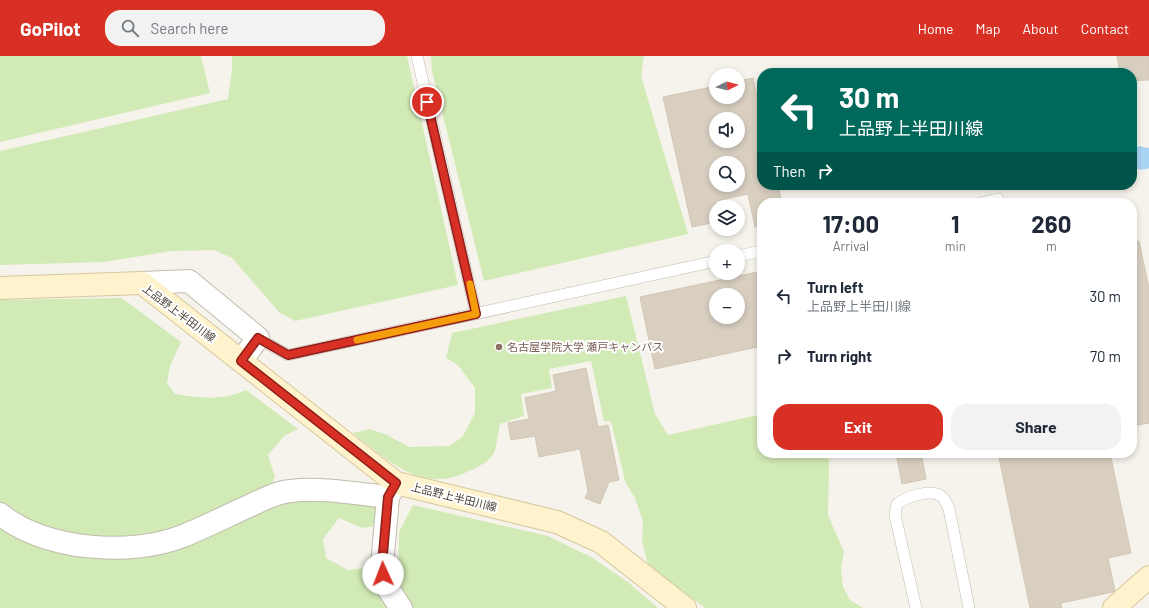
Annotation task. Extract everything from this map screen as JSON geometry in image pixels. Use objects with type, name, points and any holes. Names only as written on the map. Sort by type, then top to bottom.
[{"type":"street","points":[[142,283],[189,281],[258,338],[241,361]]},
{"type":"street","name":"上品野上半田川線","points":[[0,288],[142,283],[241,361],[392,490],[557,522],[601,542],[685,608]]},
{"type":"street","points":[[0,514],[16,525],[58,540],[89,546],[119,548],[151,544],[181,537],[273,495],[291,490],[392,490],[382,565],[385,584],[401,608]]},
{"type":"street","points":[[1114,608],[1149,578]]},
{"type":"lane","points":[[417,56],[476,314]]},
{"type":"lane","points":[[745,255],[757,252]]},
{"type":"lane","points":[[258,338],[288,355],[709,263]]},
{"type":"lane","points":[[916,608],[896,515],[897,504],[905,497],[934,492],[943,497],[949,509],[969,608]]},
{"type":"green space","points":[[0,56],[201,56],[210,93],[0,142]]},
{"type":"green space","points":[[232,56],[407,56],[458,285],[295,321],[279,312],[232,258],[214,250],[172,251],[104,262],[0,265],[0,151],[228,99],[232,69]]},
{"type":"green space","points":[[431,56],[644,56],[641,76],[688,234],[484,281],[432,71]]},
{"type":"green space","points":[[626,296],[655,414],[668,435],[757,415],[757,458],[828,458],[828,515],[844,552],[841,569],[843,587],[850,600],[863,608],[705,608],[648,565],[642,541],[643,521],[635,498],[625,481],[611,421],[604,421],[591,361],[549,369],[552,388],[521,394],[524,416],[500,424],[497,443],[493,455],[477,467],[450,478],[434,479],[406,471],[392,463],[353,433],[370,429],[387,435],[409,447],[450,446],[463,436],[475,413],[475,388],[458,365],[446,358],[452,333]]},
{"type":"green space","points":[[122,298],[181,342],[170,366],[167,383],[175,394],[211,398],[228,396],[246,390],[298,429],[284,436],[268,455],[275,477],[269,490],[176,531],[118,542],[63,535],[0,506],[0,300]]},
{"type":"green space","points":[[286,498],[376,502],[379,508],[375,526],[362,528],[339,518],[323,539],[326,558],[348,570],[373,567],[394,608],[0,608],[0,520],[89,552]]},
{"type":"green space","points":[[413,505],[548,536],[593,558],[629,583],[658,608],[410,608],[398,589],[399,532]]},
{"type":"water","points":[[1139,146],[1149,148],[1149,168],[1144,170],[1137,168],[1137,147]]},
{"type":"building","points":[[1117,56],[1149,56],[1149,80],[1137,81],[1137,68],[1119,68]]},
{"type":"building","points":[[753,78],[757,96],[757,190],[779,190],[781,198],[757,198],[757,227],[755,227],[748,194],[721,200],[709,200],[709,223],[692,227],[663,97],[709,87],[709,104],[745,104],[745,80]]},
{"type":"building","points":[[1137,241],[1139,241],[1149,288],[1149,423],[1137,425]]},
{"type":"building","points":[[757,272],[757,347],[655,369],[640,297],[720,280],[745,280],[745,275]]},
{"type":"building","points":[[586,368],[598,427],[608,425],[619,480],[609,482],[600,504],[585,498],[588,491],[580,449],[539,457],[535,436],[511,440],[508,423],[529,419],[525,398],[556,391],[553,375]]},
{"type":"building","points":[[897,458],[922,458],[926,479],[902,484]]},
{"type":"building","points":[[999,458],[1111,458],[1131,553],[1108,558],[1115,591],[1061,603],[1062,608],[1030,608]]},
{"type":"slow traffic","points":[[357,340],[476,314],[470,284]]},
{"type":"place","name":"名古屋学院大学 瀬戸キャンパス","points":[[499,347]]},
{"type":"route","points":[[383,574],[382,565],[388,497],[396,483],[241,361],[258,338],[288,355],[476,314],[427,102]]}]
